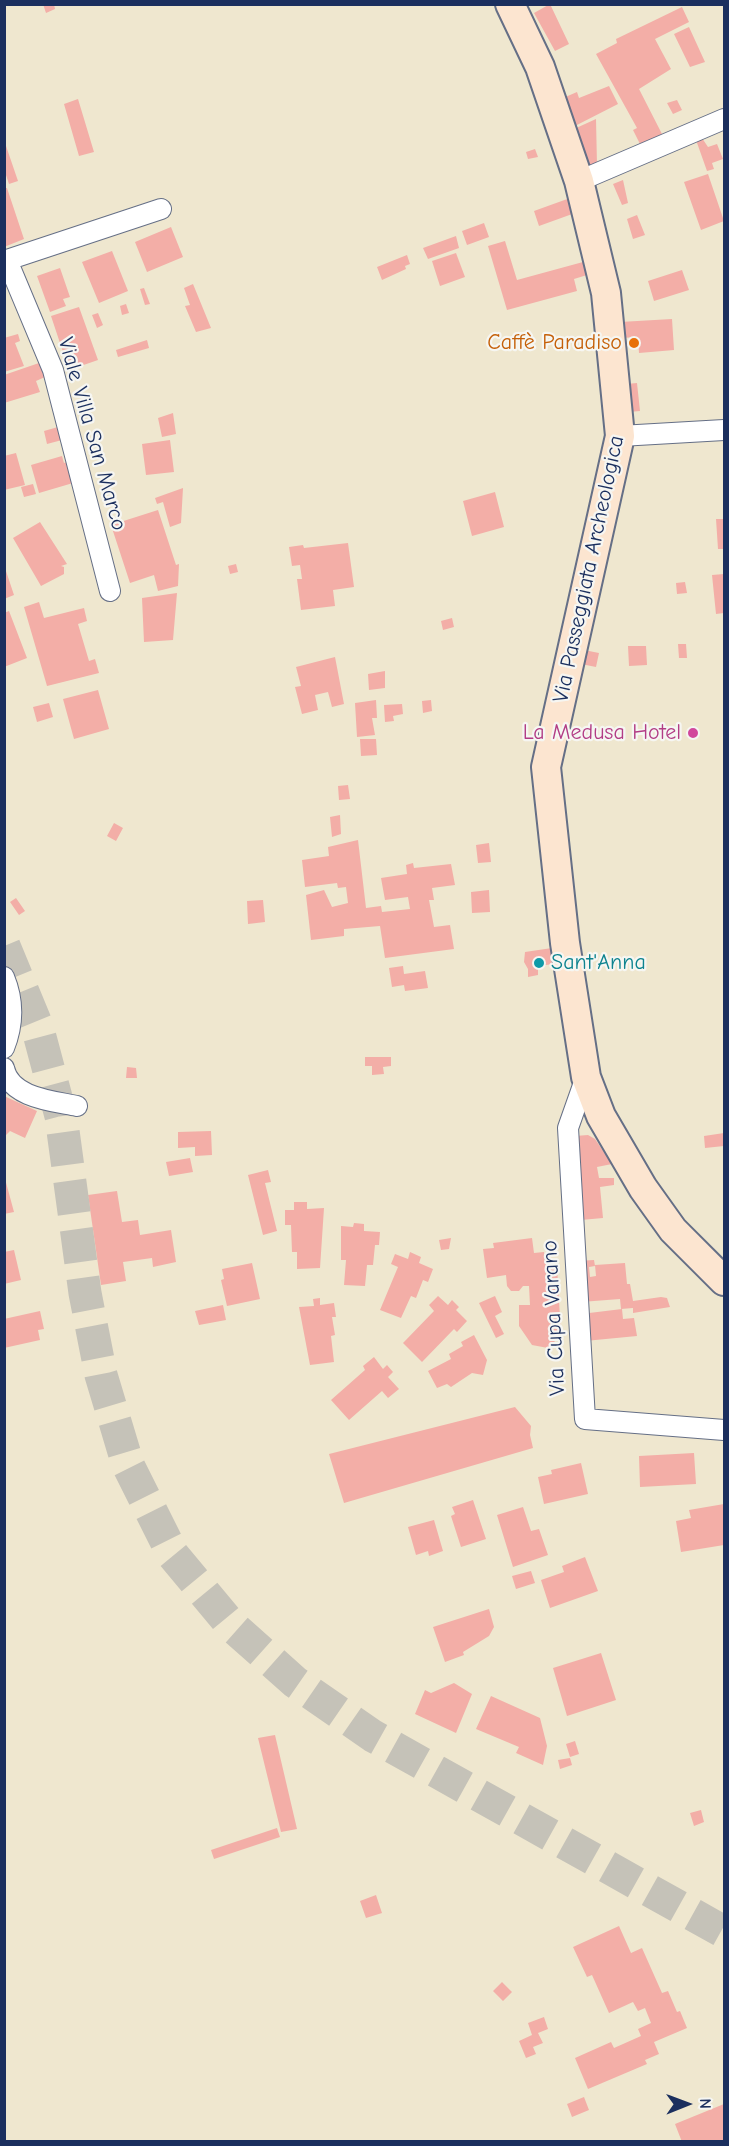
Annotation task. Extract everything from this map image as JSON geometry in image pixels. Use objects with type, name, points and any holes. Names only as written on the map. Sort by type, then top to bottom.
[{"type":"street","name":"Via Passeggiata Archeologica","points":[[510,4],[540,67],[579,181],[606,293],[620,436],[546,767],[562,923],[586,1077],[601,1116],[643,1188],[674,1230],[724,1281]]},
{"type":"street","points":[[579,181],[724,119]]},
{"type":"street","name":"Viale Villa San Marco","points":[[110,591],[53,370],[6,261],[161,209]]},
{"type":"street","points":[[620,436],[724,430]]},
{"type":"street","points":[[4,977],[13,997],[11,1031],[4,1048]]},
{"type":"street","points":[[4,1068],[6,1076],[20,1091],[41,1099],[77,1107]]},
{"type":"street","name":"Via Cupa Varano","points":[[586,1077],[568,1128],[585,1419],[724,1430]]},
{"type":"building","points":[[43,4],[54,4],[55,9],[46,13]]},
{"type":"building","points":[[550,4],[569,44],[555,51],[534,13]]},
{"type":"building","points":[[682,7],[689,22],[655,39],[671,69],[639,89],[662,134],[641,146],[633,130],[637,128],[596,54],[617,43],[616,39]]},
{"type":"building","points":[[689,27],[705,62],[690,67],[674,34]]},
{"type":"building","points":[[609,86],[618,104],[573,127],[563,98],[577,92],[579,98]]},
{"type":"building","points":[[78,99],[94,152],[79,156],[64,104]]},
{"type":"building","points":[[677,100],[682,110],[673,114],[667,103]]},
{"type":"building","points":[[596,119],[597,165],[586,170],[574,129]]},
{"type":"building","points":[[702,138],[708,147],[717,144],[723,159],[712,163],[714,169],[707,171],[696,140]]},
{"type":"building","points":[[5,143],[18,181],[9,184],[4,169]]},
{"type":"building","points":[[535,149],[538,157],[528,159],[526,152]]},
{"type":"building","points":[[708,174],[724,221],[701,230],[684,182]]},
{"type":"building","points":[[623,180],[628,203],[622,205],[613,184]]},
{"type":"building","points":[[4,188],[7,188],[24,239],[4,247]]},
{"type":"building","points":[[570,198],[575,213],[539,226],[534,211]]},
{"type":"building","points":[[637,215],[645,235],[633,239],[627,219]]},
{"type":"building","points":[[484,223],[489,237],[467,245],[462,231]]},
{"type":"building","points":[[171,227],[183,257],[147,272],[135,242]]},
{"type":"building","points":[[456,236],[459,248],[428,259],[423,248]]},
{"type":"building","points":[[505,241],[517,280],[583,262],[587,275],[574,279],[577,291],[507,310],[488,246]]},
{"type":"building","points":[[112,251],[128,291],[99,303],[82,262]]},
{"type":"building","points":[[456,253],[465,277],[440,286],[432,261]]},
{"type":"building","points":[[407,255],[410,264],[405,266],[406,269],[382,280],[377,267]]},
{"type":"building","points":[[60,268],[70,297],[63,299],[66,306],[50,312],[37,276]]},
{"type":"building","points":[[682,270],[689,290],[654,301],[648,281]]},
{"type":"building","points":[[193,284],[211,328],[196,332],[185,306],[190,305],[184,288]]},
{"type":"building","points":[[144,288],[150,304],[145,305],[140,289]]},
{"type":"building","points":[[126,304],[129,313],[122,315],[120,306]]},
{"type":"building","points":[[79,307],[98,360],[69,370],[51,316]]},
{"type":"building","points":[[98,313],[103,325],[97,328],[92,315]]},
{"type":"building","points":[[672,319],[674,350],[639,353],[638,337],[621,338],[620,322]]},
{"type":"building","points":[[18,334],[20,341],[15,343],[24,366],[4,372],[4,338]]},
{"type":"building","points":[[147,340],[149,348],[118,357],[116,350]]},
{"type":"building","points":[[39,363],[45,377],[36,381],[40,392],[4,403],[4,375]]},
{"type":"building","points":[[637,383],[640,411],[629,412],[626,384]]},
{"type":"building","points":[[173,413],[176,434],[162,437],[158,418]]},
{"type":"building","points":[[58,427],[62,440],[47,444],[44,431]]},
{"type":"building","points":[[170,440],[174,472],[146,475],[142,444]]},
{"type":"building","points":[[16,453],[25,485],[4,490],[4,456]]},
{"type":"building","points":[[62,456],[64,463],[67,462],[73,483],[39,493],[31,465]]},
{"type":"building","points":[[33,484],[36,494],[24,497],[21,487]]},
{"type":"building","points":[[183,488],[181,523],[170,527],[163,502],[157,504],[155,498]]},
{"type":"building","points":[[495,492],[504,527],[472,536],[463,501]]},
{"type":"building","points":[[158,510],[176,565],[179,564],[178,586],[158,591],[154,575],[130,583],[111,525]]},
{"type":"building","points":[[716,519],[724,519],[724,549],[718,549]]},
{"type":"building","points":[[40,522],[67,564],[61,566],[64,567],[64,574],[41,586],[13,538]]},
{"type":"building","points":[[348,543],[354,587],[333,590],[335,606],[301,610],[297,579],[302,579],[300,565],[292,566],[289,547],[303,545],[304,548]]},
{"type":"building","points":[[236,564],[238,572],[230,574],[228,566]]},
{"type":"building","points":[[4,565],[14,595],[4,599]]},
{"type":"building","points":[[724,574],[724,613],[716,614],[712,575]]},
{"type":"building","points":[[685,582],[687,593],[677,594],[676,583]]},
{"type":"building","points":[[177,593],[173,640],[144,642],[142,598]]},
{"type":"building","points":[[39,602],[44,618],[84,608],[87,621],[78,624],[89,661],[95,659],[99,673],[47,686],[24,607]]},
{"type":"building","points":[[9,611],[27,658],[4,667],[4,613]]},
{"type":"building","points":[[452,618],[454,627],[443,630],[441,621]]},
{"type":"building","points":[[678,644],[686,644],[687,658],[679,658]]},
{"type":"building","points":[[628,646],[646,646],[647,665],[629,666]]},
{"type":"building","points":[[584,650],[599,653],[596,667],[581,664]]},
{"type":"building","points":[[335,657],[344,704],[332,707],[328,692],[315,695],[318,710],[302,714],[295,687],[301,686],[296,667]]},
{"type":"building","points":[[385,671],[385,688],[369,690],[368,674]]},
{"type":"building","points":[[98,690],[109,729],[74,739],[63,699]]},
{"type":"building","points":[[376,700],[377,718],[372,718],[375,735],[357,737],[355,703]]},
{"type":"building","points":[[431,700],[432,711],[423,713],[422,701]]},
{"type":"building","points":[[49,703],[53,717],[37,722],[33,707]]},
{"type":"building","points":[[402,704],[403,714],[393,716],[394,721],[385,722],[384,705]]},
{"type":"building","points":[[360,739],[376,739],[377,755],[361,756]]},
{"type":"building","points":[[348,785],[350,799],[339,800],[338,786]]},
{"type":"building","points":[[340,815],[341,834],[332,837],[330,817]]},
{"type":"building","points":[[114,823],[123,828],[116,841],[107,836]]},
{"type":"building","points":[[358,840],[366,908],[381,906],[382,912],[410,909],[408,897],[385,900],[381,878],[407,874],[406,865],[413,863],[414,868],[451,864],[455,885],[432,888],[434,900],[429,900],[434,927],[450,925],[454,949],[385,958],[380,926],[344,929],[344,936],[311,940],[306,895],[324,890],[332,907],[348,903],[346,887],[338,888],[337,883],[305,887],[302,860],[329,856],[328,847]]},
{"type":"building","points":[[489,843],[491,862],[478,863],[476,845]]},
{"type":"building","points":[[489,890],[490,912],[472,913],[471,892]]},
{"type":"building","points":[[16,898],[25,911],[19,915],[10,902]]},
{"type":"building","points":[[263,900],[265,922],[248,924],[247,901]]},
{"type":"building","name":"Sant'Anna","points":[[552,948],[554,964],[538,966],[538,975],[528,977],[528,969],[524,962],[525,952]]},
{"type":"building","points":[[403,966],[404,974],[425,971],[428,988],[405,991],[404,985],[392,987],[389,968]]},
{"type":"building","points":[[365,1057],[391,1057],[391,1066],[383,1067],[384,1074],[372,1075],[372,1066],[365,1066]]},
{"type":"building","points":[[127,1067],[136,1068],[137,1078],[126,1078]]},
{"type":"building","points":[[4,1096],[37,1111],[25,1138],[10,1131],[4,1137]]},
{"type":"building","points":[[211,1131],[212,1155],[195,1156],[195,1147],[178,1148],[178,1132]]},
{"type":"building","points":[[724,1133],[724,1146],[705,1148],[704,1136]]},
{"type":"building","points":[[588,1135],[595,1139],[612,1164],[597,1167],[599,1178],[614,1178],[614,1185],[600,1187],[603,1218],[581,1220],[575,1136]]},
{"type":"building","points":[[190,1158],[193,1172],[169,1176],[166,1162]]},
{"type":"building","points":[[268,1170],[271,1182],[265,1183],[277,1231],[263,1235],[248,1175]]},
{"type":"building","points":[[4,1175],[14,1212],[4,1214]]},
{"type":"building","points":[[117,1191],[122,1222],[138,1220],[140,1235],[171,1230],[176,1262],[153,1267],[152,1258],[123,1262],[126,1281],[101,1285],[88,1195]]},
{"type":"building","points":[[294,1202],[307,1202],[307,1209],[324,1208],[320,1268],[297,1269],[297,1252],[292,1252],[291,1225],[285,1225],[285,1210],[294,1210]]},
{"type":"building","points":[[354,1223],[364,1224],[364,1231],[380,1232],[379,1245],[375,1245],[373,1265],[367,1265],[365,1286],[344,1285],[346,1260],[341,1260],[341,1226],[353,1227]]},
{"type":"building","points":[[451,1238],[449,1249],[441,1250],[439,1240]]},
{"type":"building","points":[[532,1238],[534,1253],[544,1252],[545,1259],[549,1258],[550,1267],[557,1266],[561,1335],[548,1348],[532,1345],[519,1326],[519,1305],[530,1305],[529,1286],[523,1286],[519,1291],[511,1291],[507,1286],[506,1275],[487,1278],[483,1249],[494,1248],[493,1243]]},
{"type":"building","points":[[14,1250],[21,1280],[4,1284],[4,1252]]},
{"type":"building","points":[[410,1252],[421,1257],[419,1263],[433,1269],[428,1282],[423,1280],[416,1298],[411,1296],[401,1318],[380,1310],[398,1267],[391,1264],[395,1254],[408,1259]]},
{"type":"building","points":[[594,1260],[595,1266],[589,1267],[590,1277],[596,1276],[595,1265],[625,1263],[627,1284],[630,1284],[633,1301],[661,1297],[667,1298],[670,1307],[633,1313],[633,1308],[621,1309],[620,1299],[581,1302],[577,1261]]},
{"type":"building","points":[[252,1263],[260,1299],[227,1306],[221,1280],[224,1279],[222,1269]]},
{"type":"building","points":[[438,1296],[448,1305],[452,1300],[459,1307],[456,1310],[467,1321],[457,1332],[454,1329],[422,1362],[403,1343],[434,1311],[429,1305]]},
{"type":"building","points":[[495,1296],[502,1312],[495,1316],[504,1334],[496,1338],[479,1303]]},
{"type":"building","points":[[320,1298],[320,1305],[334,1303],[336,1317],[332,1317],[335,1335],[331,1336],[334,1362],[310,1365],[299,1307],[314,1306],[313,1299]]},
{"type":"building","points":[[223,1305],[226,1320],[199,1325],[195,1311]]},
{"type":"building","points":[[622,1309],[623,1319],[634,1318],[637,1336],[585,1341],[581,1314]]},
{"type":"building","points":[[40,1311],[44,1329],[38,1330],[40,1340],[4,1348],[4,1319]]},
{"type":"building","points":[[474,1335],[487,1360],[483,1375],[472,1373],[451,1387],[447,1384],[437,1388],[428,1371],[451,1359],[449,1354],[463,1346],[461,1342]]},
{"type":"building","points":[[374,1357],[383,1369],[387,1365],[393,1372],[388,1377],[399,1389],[388,1398],[382,1391],[349,1420],[331,1400],[365,1370],[363,1366]]},
{"type":"building","points":[[515,1407],[531,1426],[530,1435],[533,1448],[344,1503],[329,1454]]},
{"type":"building","points":[[694,1453],[696,1484],[640,1487],[639,1456]]},
{"type":"building","points":[[581,1463],[588,1494],[544,1504],[538,1477],[552,1474],[551,1470]]},
{"type":"building","points":[[473,1500],[486,1539],[461,1547],[451,1516],[455,1514],[452,1507]]},
{"type":"building","points":[[724,1504],[724,1545],[681,1552],[676,1521],[691,1518],[689,1510]]},
{"type":"building","points":[[523,1507],[531,1531],[539,1529],[548,1555],[513,1567],[497,1515]]},
{"type":"building","points":[[434,1520],[443,1551],[429,1556],[428,1551],[416,1555],[408,1527]]},
{"type":"building","points":[[585,1557],[598,1591],[550,1608],[541,1580],[564,1572],[562,1566]]},
{"type":"building","points":[[531,1571],[535,1583],[516,1589],[512,1576]]},
{"type":"building","points":[[489,1609],[494,1627],[489,1636],[463,1652],[464,1655],[445,1662],[433,1627]]},
{"type":"building","points":[[601,1653],[616,1700],[567,1716],[553,1668]]},
{"type":"building","points":[[454,1683],[472,1694],[456,1733],[415,1714],[425,1690],[431,1693]]},
{"type":"building","points":[[491,1696],[540,1718],[547,1746],[543,1765],[516,1753],[519,1747],[476,1729]]},
{"type":"building","points":[[275,1735],[297,1829],[281,1832],[258,1738]]},
{"type":"building","points":[[575,1741],[579,1754],[570,1757],[566,1744]]},
{"type":"building","points":[[570,1758],[572,1765],[560,1769],[558,1760]]},
{"type":"building","points":[[701,1810],[704,1822],[694,1826],[690,1813]]},
{"type":"building","points":[[277,1828],[280,1837],[214,1859],[211,1850]]},
{"type":"building","points":[[376,1895],[382,1913],[366,1918],[360,1901]]},
{"type":"building","points":[[619,1926],[631,1953],[642,1948],[662,1993],[668,1991],[687,2028],[654,2042],[659,2054],[645,2060],[647,2064],[588,2089],[575,2058],[611,2042],[614,2048],[641,2036],[638,2029],[651,2023],[645,2008],[638,2011],[633,2002],[609,2013],[592,1975],[587,1977],[573,1947]]},
{"type":"building","points":[[502,1982],[512,1992],[503,2001],[493,1991]]},
{"type":"building","points":[[544,2017],[548,2029],[538,2033],[543,2043],[533,2047],[536,2054],[526,2058],[519,2041],[532,2035],[528,2023]]},
{"type":"building","points":[[584,2097],[589,2110],[572,2117],[567,2104]]},
{"type":"building","points":[[724,2104],[724,2142],[682,2142],[675,2124]]},
{"type":"tunnel","points":[[4,946],[37,1026],[61,1116],[85,1293],[101,1375],[128,1465],[173,1555],[231,1625],[295,1682],[373,1736],[724,1932]]},
{"type":"place","name":"Caffè Paradiso","points":[[634,343]]},
{"type":"place","name":"La Medusa Hotel","points":[[693,733]]},
{"type":"place","name":"Sant'Anna","points":[[539,963]]}]
